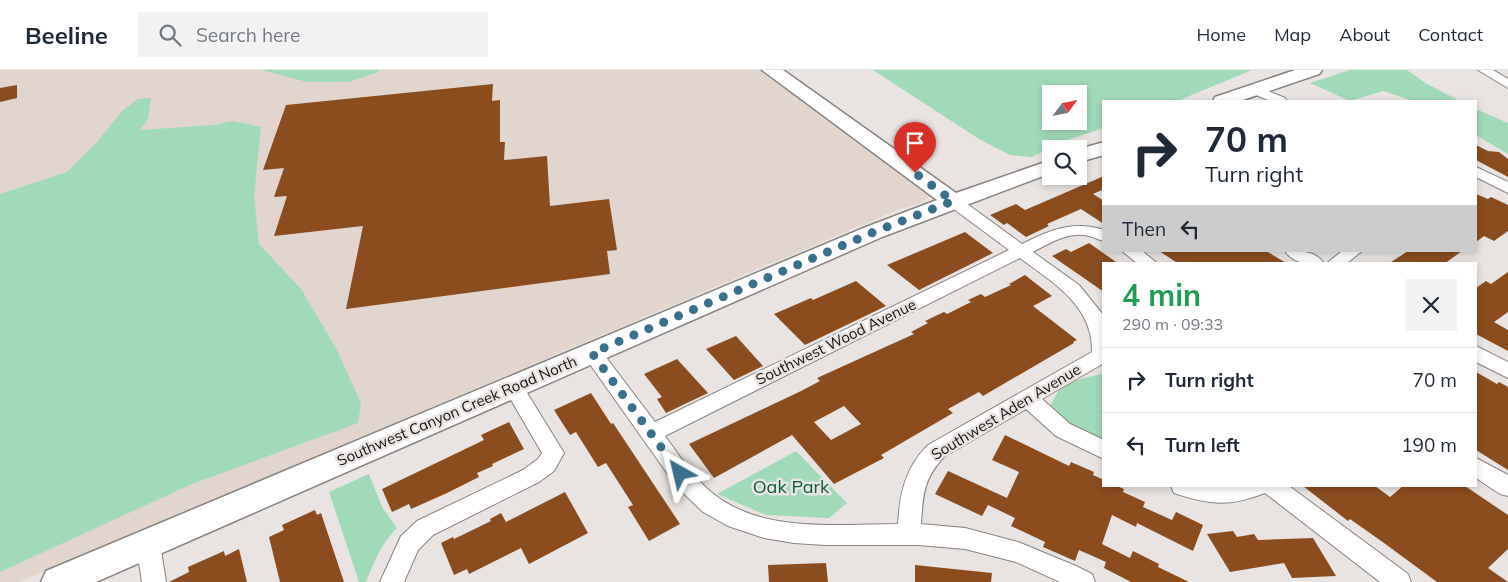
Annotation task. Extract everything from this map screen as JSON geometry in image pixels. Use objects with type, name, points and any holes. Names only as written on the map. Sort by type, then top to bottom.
[{"type":"main road","points":[[1225,100],[1313,70]]},
{"type":"main road","points":[[1087,153],[1102,149]]},
{"type":"main road","name":"Southwest Canyon Creek Road North","points":[[58,582],[874,232],[1042,169]]},
{"type":"street","points":[[772,70],[1073,289],[1088,306],[1100,326],[1102,346]]},
{"type":"street","points":[[1484,70],[1508,84]]},
{"type":"street","points":[[1254,89],[1278,100]]},
{"type":"street","points":[[1478,174],[1508,188]]},
{"type":"street","name":"Southwest Wood Avenue","points":[[651,433],[1060,232],[1074,229],[1086,230],[1102,235]]},
{"type":"street","points":[[1132,252],[1147,262]]},
{"type":"street","points":[[1295,252],[1312,262]]},
{"type":"street","points":[[1337,262],[1352,252]]},
{"type":"street","points":[[592,353],[672,462],[699,495],[711,505],[740,521],[770,530],[839,535],[909,535],[967,539],[1007,549],[1044,563],[1083,582]]},
{"type":"street","points":[[1477,354],[1508,371]]},
{"type":"street","name":"Southwest Aden Avenue","points":[[909,535],[914,483],[923,463],[936,451],[1102,357]]},
{"type":"street","points":[[392,582],[409,543],[425,528],[531,476],[546,465],[553,454],[514,388]]},
{"type":"street","points":[[1027,398],[1063,430],[1102,449]]},
{"type":"street","points":[[1477,468],[1508,487]]},
{"type":"street","points":[[1186,487],[1217,495],[1240,494],[1257,487]]},
{"type":"street","points":[[1273,487],[1399,582]]},
{"type":"street","points":[[148,544],[154,582]]},
{"type":"shaded area","points":[[0,70],[763,70],[927,187],[929,196],[923,202],[897,210],[19,582],[0,582]]},
{"type":"green space","points":[[262,70],[379,70],[349,82],[307,82]]},
{"type":"green space","points":[[873,70],[1252,70],[1179,100],[1102,100],[1102,129],[1068,140],[1042,140],[1042,152],[1032,157],[1010,155],[979,139]]},
{"type":"green space","points":[[1350,70],[1407,70],[1427,84],[1458,100],[1411,100],[1383,91],[1348,100],[1310,83]]},
{"type":"green space","points":[[151,98],[148,119],[140,130],[213,125],[234,121],[261,127],[254,196],[259,244],[301,289],[336,348],[361,403],[358,423],[192,484],[0,572],[0,194],[67,172],[97,142],[122,111],[138,99]]},
{"type":"green space","points":[[1477,109],[1508,123],[1508,154],[1477,136]]},
{"type":"green space","points":[[1102,374],[1102,443],[1047,412],[1062,384]]},
{"type":"green space","name":"Oak Park","points":[[796,451],[847,503],[829,518],[766,515],[717,494]]},
{"type":"green space","points":[[369,474],[382,507],[397,528],[382,547],[366,582],[359,582],[329,492]]},
{"type":"building","points":[[493,84],[492,101],[500,100],[500,142],[505,142],[504,160],[547,156],[550,206],[609,199],[617,250],[607,251],[610,274],[346,309],[363,226],[274,236],[287,196],[274,197],[284,168],[263,170],[286,105]]},
{"type":"building","points":[[17,85],[17,98],[0,102],[0,88]]},
{"type":"building","points":[[1477,146],[1488,151],[1499,152],[1508,159],[1508,177],[1477,161]]},
{"type":"building","points":[[1102,177],[1102,190],[1093,194],[1102,200],[1102,223],[1081,209],[1047,224],[1049,226],[1026,237],[1007,223],[1004,225],[990,215],[1016,204],[1025,210],[1087,185]]},
{"type":"building","points":[[1477,194],[1488,199],[1491,197],[1508,205],[1508,231],[1494,241],[1484,236],[1477,241]]},
{"type":"building","points":[[965,232],[993,253],[919,290],[887,265]]},
{"type":"building","points":[[1089,243],[1116,262],[1102,262],[1102,291],[1052,256],[1066,249],[1071,252]]},
{"type":"building","points":[[1161,252],[1268,252],[1285,262],[1176,262]]},
{"type":"building","points":[[1406,252],[1461,252],[1447,262],[1391,262]]},
{"type":"building","points":[[1508,272],[1508,312],[1494,322],[1508,330],[1508,351],[1477,335],[1477,287],[1486,281],[1491,284]]},
{"type":"building","points":[[1025,275],[1052,296],[1033,306],[1077,340],[983,396],[979,392],[948,409],[953,413],[881,455],[884,458],[834,484],[792,435],[714,478],[689,444],[820,381],[817,378],[914,334],[911,332],[928,323],[925,321],[944,312],[947,314],[971,302],[968,300],[981,294],[985,297],[1011,285],[1009,284]],"holes":[[[844,406],[861,424],[831,440],[814,422]]]},
{"type":"building","points":[[856,281],[886,306],[805,345],[774,314],[811,298],[813,300]]},
{"type":"building","points":[[736,336],[763,366],[734,380],[706,349]]},
{"type":"building","points":[[677,359],[708,393],[666,413],[657,399],[662,397],[644,374]]},
{"type":"building","points":[[1477,373],[1497,384],[1499,382],[1508,387],[1508,470],[1477,451]]},
{"type":"building","points":[[591,393],[680,524],[649,541],[628,507],[633,505],[606,463],[598,467],[576,432],[570,435],[554,410]]},
{"type":"building","points":[[509,422],[524,449],[492,464],[493,466],[477,473],[479,477],[447,493],[411,509],[409,504],[392,512],[382,489],[484,440],[481,435]]},
{"type":"building","points":[[1005,435],[1069,466],[1071,462],[1094,472],[1093,475],[1102,479],[1102,487],[1119,487],[1124,489],[1123,492],[1145,502],[1143,507],[1172,520],[1176,512],[1203,525],[1193,551],[1137,523],[1136,527],[1112,515],[1102,544],[1130,558],[1133,551],[1159,564],[1158,567],[1189,582],[1131,582],[1104,568],[1106,562],[1079,550],[1075,561],[1043,547],[1045,542],[1011,526],[1015,518],[988,505],[982,516],[935,494],[948,471],[1007,498],[1019,472],[992,460]]},
{"type":"building","points":[[1304,487],[1376,487],[1390,497],[1402,487],[1466,487],[1508,515],[1508,549],[1488,568],[1508,582],[1437,582],[1350,519],[1348,521]]},
{"type":"building","points":[[565,492],[588,533],[529,564],[521,548],[469,574],[467,569],[454,575],[441,543],[453,537],[454,539],[491,521],[490,519],[501,513],[506,522]]},
{"type":"building","points":[[315,510],[317,515],[321,513],[344,582],[280,582],[269,537],[284,530],[282,525]]},
{"type":"building","points":[[1233,531],[1237,537],[1254,534],[1258,540],[1313,538],[1336,576],[1292,578],[1284,563],[1230,572],[1207,534]]},
{"type":"building","points":[[239,549],[247,582],[169,582],[189,572],[188,567],[224,551],[225,556]]},
{"type":"building","points":[[826,563],[828,582],[769,582],[768,565]]},
{"type":"building","points":[[915,565],[992,573],[991,582],[915,582]]},
{"type":"route","points":[[680,473],[592,353],[874,232],[953,201],[915,173]]}]
